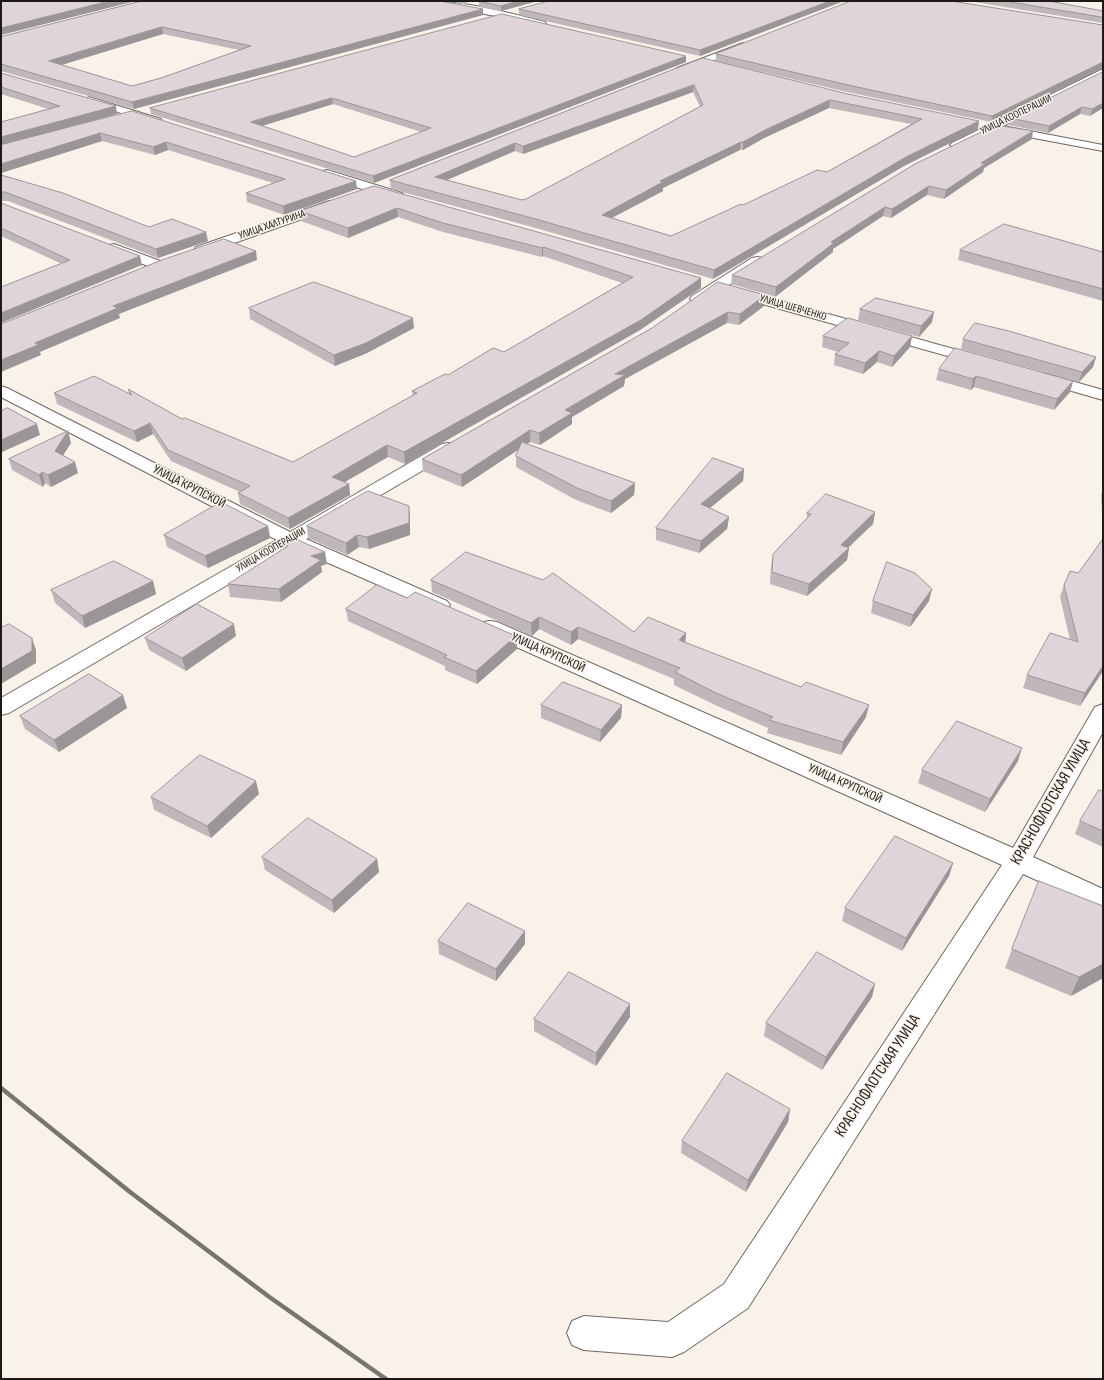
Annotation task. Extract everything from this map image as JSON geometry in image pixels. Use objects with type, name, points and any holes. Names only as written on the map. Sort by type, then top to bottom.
[{"type":"street","points":[[429,1],[507,15],[551,26]]},
{"type":"street","points":[[484,21],[527,9]]},
{"type":"street","points":[[666,76],[753,42]]},
{"type":"street","points":[[687,58],[717,65]]},
{"type":"street","name":"УЛИЦА КООПЕРАЦИИ","points":[[943,152],[983,126],[1103,72]]},
{"type":"street","points":[[75,96],[171,125]]},
{"type":"street","points":[[119,118],[149,110]]},
{"type":"street","points":[[983,126],[1103,148]]},
{"type":"street","points":[[313,170],[412,199]]},
{"type":"street","points":[[360,194],[389,184]]},
{"type":"street","name":"УЛИЦА ХАЛТУРИНА","points":[[188,255],[337,202]]},
{"type":"street","points":[[98,242],[158,265]]},
{"type":"street","points":[[684,308],[708,284],[768,254]]},
{"type":"street","points":[[143,271],[172,260]]},
{"type":"street","name":"УЛИЦА ШЕВЧЕНКО","points":[[708,284],[997,366]]},
{"type":"street","points":[[1027,374],[1103,395]]},
{"type":"street","name":"УЛИЦА КРУПСКОЙ","points":[[1,391],[290,539],[1103,900]]},
{"type":"street","name":"УЛИЦА КООПЕРАЦИИ","points":[[1,708],[459,441]]},
{"type":"street","name":"КРАСНОФЛОТСКАЯ УЛИЦА","points":[[584,1333],[672,1340],[736,1296],[1018,861],[1103,712]]},
{"type":"building","points":[[1,1],[109,1],[1,28]]},
{"type":"building","points":[[142,1],[440,1],[483,9],[132,102],[1,64],[1,37]],"holes":[[[162,27],[251,46],[161,78],[132,86],[49,61]]]},
{"type":"building","points":[[479,1],[518,1],[501,6]]},
{"type":"building","points":[[549,1],[830,1],[700,50],[519,9]]},
{"type":"building","points":[[851,1],[951,1],[1103,25],[1103,62],[992,116],[848,85],[716,54]]},
{"type":"building","points":[[1005,1],[1049,1],[1103,11],[1103,17]]},
{"type":"building","points":[[502,14],[686,56],[373,176],[150,108]],"holes":[[[332,98],[431,128],[354,157],[251,122]]]},
{"type":"building","points":[[703,58],[848,94],[979,121],[906,157],[714,270],[532,218],[390,180]],"holes":[[[694,85],[703,105],[526,199],[522,200],[435,177],[515,143],[523,146]],[[830,100],[922,119],[827,172],[817,170],[743,205],[741,204],[671,236],[602,215],[663,182],[660,181]]]},
{"type":"building","points":[[1103,72],[1103,103],[1092,109],[1082,107],[1049,126],[1010,118]]},
{"type":"building","points":[[1,73],[116,106],[1,137],[1,122],[60,106],[1,87]]},
{"type":"building","points":[[132,111],[356,181],[283,206],[246,193],[285,179],[166,142],[153,147],[100,133],[1,164],[1,145]]},
{"type":"building","points":[[996,125],[1033,131],[981,163],[985,164],[946,190],[929,186],[892,209],[885,207],[831,242],[834,243],[776,287],[732,275],[915,164]]},
{"type":"building","points":[[1,175],[63,193],[149,227],[172,219],[206,232],[156,249],[5,192],[1,192]]},
{"type":"building","points":[[374,186],[701,278],[641,320],[404,452],[387,445],[332,477],[349,484],[288,518],[238,493],[250,486],[168,450],[150,423],[134,431],[54,393],[94,376],[132,395],[128,389],[182,419],[185,418],[293,462],[417,393],[412,391],[445,374],[448,375],[493,348],[504,352],[633,277],[543,247],[542,248],[443,223],[397,208],[348,228],[300,211]]},
{"type":"building","points":[[1,203],[140,256],[1,313],[1,287],[70,260],[1,228]]},
{"type":"building","points":[[1004,224],[1103,252],[1103,289],[960,250]]},
{"type":"building","points":[[224,239],[256,251],[113,306],[118,308],[35,343],[38,345],[1,360],[1,324],[162,260]]},
{"type":"building","points":[[314,282],[413,318],[366,343],[334,355],[249,308]]},
{"type":"building","points":[[718,282],[765,295],[740,314],[728,312],[615,374],[625,375],[565,410],[572,413],[539,433],[530,430],[461,475],[422,459],[652,328]]},
{"type":"building","points":[[876,298],[934,312],[921,326],[860,309]]},
{"type":"building","points":[[848,318],[912,336],[894,356],[879,351],[865,363],[835,354],[849,343],[823,336]]},
{"type":"building","points":[[975,323],[1009,331],[1096,357],[1082,372],[963,339]]},
{"type":"building","points":[[955,348],[1073,381],[1057,399],[976,376],[973,379],[939,369]]},
{"type":"building","points":[[8,408],[37,424],[1,440],[1,411]]},
{"type":"building","points":[[68,431],[55,451],[75,462],[48,475],[42,472],[39,475],[9,459]]},
{"type":"building","points":[[522,442],[635,483],[611,501],[577,488],[516,456]]},
{"type":"building","points":[[713,458],[744,469],[701,504],[729,517],[701,541],[656,528]]},
{"type":"building","points":[[368,491],[409,506],[409,523],[367,537],[357,535],[346,543],[307,526]]},
{"type":"building","points":[[826,494],[875,512],[841,545],[849,548],[809,584],[772,572],[773,554],[811,514],[807,513]]},
{"type":"building","points":[[221,502],[268,526],[205,556],[164,535]]},
{"type":"building","points":[[289,536],[325,552],[311,556],[321,560],[279,589],[228,584],[288,546],[283,539]]},
{"type":"building","points":[[1103,539],[1103,666],[1085,693],[1027,675],[1050,633],[1078,642],[1064,585],[1070,571],[1078,573]]},
{"type":"building","points":[[466,552],[543,580],[553,573],[634,632],[648,617],[686,633],[679,640],[801,687],[806,682],[869,705],[843,742],[769,720],[773,717],[716,693],[675,672],[680,668],[578,627],[571,632],[539,617],[531,623],[431,580]]},
{"type":"building","points":[[114,561],[153,581],[82,616],[51,590]]},
{"type":"building","points":[[887,562],[915,573],[932,589],[913,615],[873,601]]},
{"type":"building","points":[[377,585],[407,598],[415,592],[516,636],[476,671],[444,657],[447,655],[346,609]]},
{"type":"building","points":[[197,604],[234,624],[182,658],[145,638]]},
{"type":"building","points":[[9,624],[32,638],[32,651],[1,669],[1,628]]},
{"type":"building","points":[[89,674],[123,695],[54,740],[20,716]]},
{"type":"building","points":[[563,682],[622,705],[601,730],[541,705]]},
{"type":"building","points":[[957,721],[1022,748],[990,799],[922,770]]},
{"type":"building","points":[[200,755],[256,781],[207,826],[151,797]]},
{"type":"building","points":[[1099,790],[1103,791],[1103,831],[1080,821]]},
{"type":"building","points":[[308,818],[377,859],[332,900],[262,857]]},
{"type":"building","points":[[895,836],[953,863],[906,938],[845,908]]},
{"type":"building","points":[[1039,881],[1103,906],[1103,964],[1079,977],[1012,949]]},
{"type":"building","points":[[468,903],[525,931],[496,969],[438,941]]},
{"type":"building","points":[[817,952],[875,984],[826,1057],[766,1023]]},
{"type":"building","points":[[569,972],[630,1004],[596,1053],[534,1019]]},
{"type":"building","points":[[727,1073],[790,1109],[748,1180],[682,1141]]},
{"type":"railway","points":[[1,1088],[130,1192],[268,1296],[386,1379]]}]
